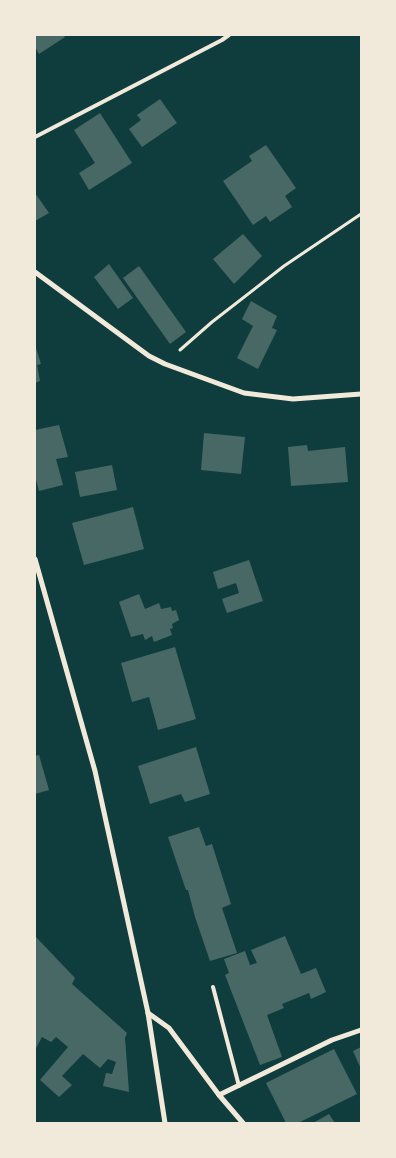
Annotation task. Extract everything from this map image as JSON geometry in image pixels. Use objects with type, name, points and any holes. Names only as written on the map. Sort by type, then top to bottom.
[{"type":"street","points":[[35,272],[149,356],[165,364],[244,393],[294,399],[361,394]]},
{"type":"street","points":[[35,559],[95,771],[148,1014],[165,1123]]},
{"type":"street","points":[[148,1014],[169,1028],[219,1095],[243,1123]]},
{"type":"street","points":[[219,1095],[332,1040],[361,1030]]},
{"type":"lane","points":[[35,137],[229,35]]},
{"type":"lane","points":[[213,987],[239,1086]]},
{"type":"path","points":[[165,364],[212,322],[284,266],[361,214]]},
{"type":"building","points":[[35,35],[63,35],[65,37],[39,54],[35,47]]},
{"type":"building","points":[[160,99],[177,123],[142,147],[129,129],[141,120],[137,115]]},
{"type":"building","points":[[100,113],[132,163],[89,190],[79,173],[95,163],[74,130]]},
{"type":"building","points":[[266,145],[296,188],[285,196],[292,207],[270,222],[266,216],[253,225],[223,181],[252,161],[249,156]]},
{"type":"building","points":[[35,193],[49,213],[35,221]]},
{"type":"building","points":[[243,234],[262,256],[234,284],[213,259]]},
{"type":"building","points":[[109,264],[133,298],[118,309],[94,277]]},
{"type":"building","points":[[139,266],[186,332],[170,344],[123,278]]},
{"type":"building","points":[[251,301],[277,316],[272,328],[277,330],[258,369],[237,358],[253,326],[242,319]]},
{"type":"building","points":[[35,345],[41,364],[37,365],[40,381],[35,383]]},
{"type":"building","points":[[59,425],[68,457],[56,459],[63,485],[39,491],[35,476],[35,430]]},
{"type":"building","points":[[204,433],[245,437],[241,474],[201,470]]},
{"type":"building","points":[[307,445],[308,451],[345,447],[348,482],[291,486],[288,447]]},
{"type":"building","points":[[112,465],[117,490],[80,497],[75,472]]},
{"type":"building","points":[[133,507],[144,549],[84,565],[72,523]]},
{"type":"building","points":[[249,560],[263,601],[227,613],[222,599],[239,593],[236,583],[218,589],[213,572]]},
{"type":"building","points":[[139,594],[145,609],[159,603],[161,609],[171,607],[172,611],[176,610],[179,620],[172,624],[173,628],[170,629],[172,635],[154,642],[152,636],[145,640],[143,634],[131,637],[119,602]]},
{"type":"building","points":[[175,647],[196,719],[158,730],[149,697],[132,702],[121,663]]},
{"type":"building","points":[[196,747],[210,794],[185,802],[181,794],[150,804],[138,766]]},
{"type":"building","points":[[39,755],[49,790],[35,794],[35,756]]},
{"type":"building","points":[[199,827],[206,846],[212,844],[231,904],[222,908],[237,953],[210,961],[188,890],[186,890],[168,837]]},
{"type":"building","points":[[35,936],[75,978],[72,984],[127,1033],[125,1038],[129,1092],[103,1086],[106,1073],[112,1074],[116,1062],[108,1059],[100,1068],[83,1054],[62,1076],[72,1085],[59,1097],[40,1080],[68,1047],[56,1037],[51,1042],[42,1037],[35,1050]]},
{"type":"building","points":[[285,936],[301,974],[316,968],[326,992],[311,999],[309,993],[282,1004],[284,1008],[267,1015],[282,1057],[260,1065],[225,975],[229,973],[224,959],[245,951],[250,965],[257,963],[251,950]]},
{"type":"building","points":[[361,1047],[361,1069],[353,1051]]},
{"type":"building","points":[[334,1049],[357,1094],[298,1123],[286,1123],[266,1083]]},
{"type":"building","points":[[329,1114],[335,1123],[313,1123]]}]
